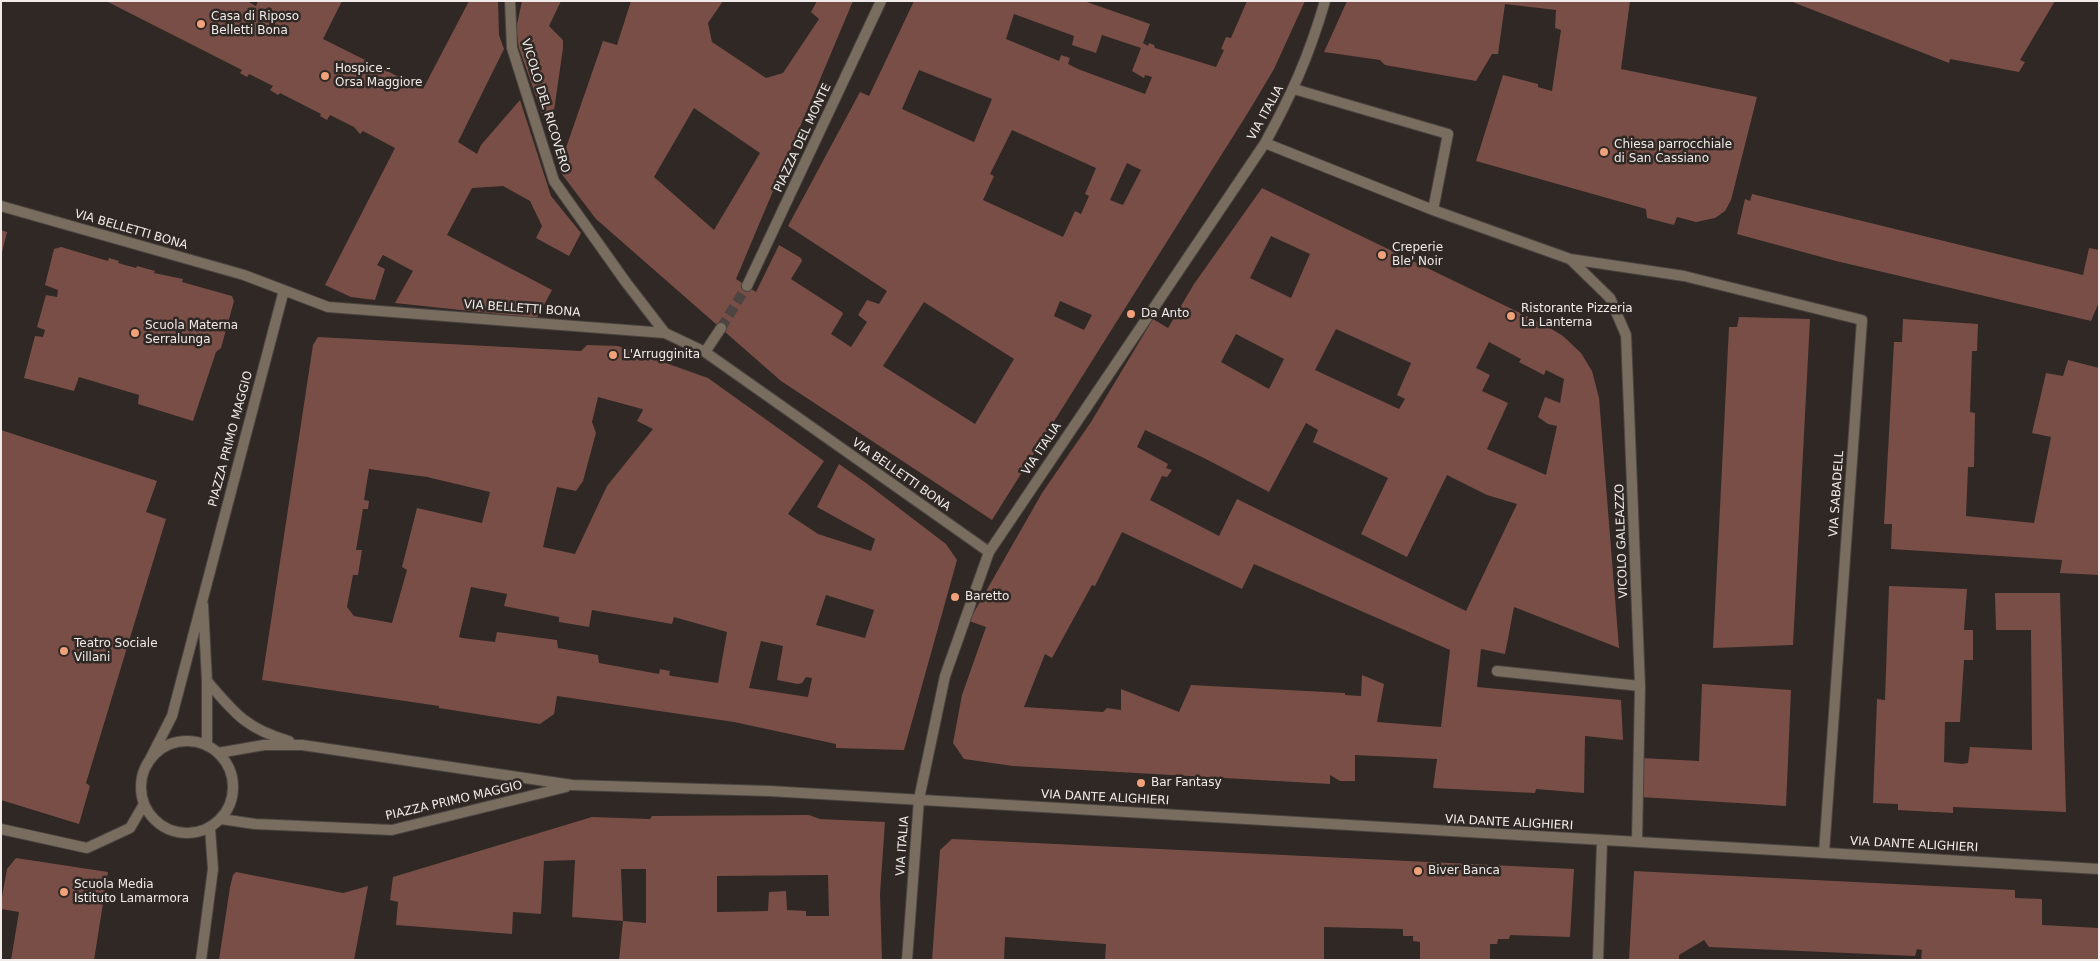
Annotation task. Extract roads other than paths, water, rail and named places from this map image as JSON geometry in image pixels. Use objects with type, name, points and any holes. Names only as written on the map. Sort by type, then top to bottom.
[{"type":"street","name":"VICOLO DEL RICOVERO","points":[[510,1],[508,11],[512,48],[554,181],[625,281],[665,332]]},
{"type":"street","name":"PIAZZA DEL MONTE","points":[[747,286],[881,1]]},
{"type":"street","name":"VIA ITALIA","points":[[907,960],[919,800],[945,676],[989,552],[1149,311],[1265,143],[1294,89],[1312,47],[1325,1]]},
{"type":"street","points":[[1294,89],[1448,134],[1433,210]]},
{"type":"street","points":[[1265,143],[1433,210],[1570,259]]},
{"type":"street","name":"VIA BELLETTI BONA","points":[[1,206],[244,275],[328,307],[665,332],[705,352],[989,552]]},
{"type":"street","name":"VIA SABADELL","points":[[1570,259],[1684,276],[1862,320],[1824,853]]},
{"type":"street","name":"VICOLO GALEAZZO","points":[[1570,259],[1610,298],[1626,335],[1641,719],[1637,842]]},
{"type":"street","name":"PIAZZA PRIMO MAGGIO","points":[[144,804],[142,784],[147,765],[172,716],[202,594],[284,290]]},
{"type":"street","points":[[705,352],[721,328]]},
{"type":"street","name":"PIAZZA PRIMO MAGGIO","points":[[202,594],[208,681],[207,746]]},
{"type":"street","points":[[1497,670],[1640,686]]},
{"type":"street","name":"PIAZZA PRIMO MAGGIO","points":[[208,681],[240,718],[266,734],[302,745]]},
{"type":"street","points":[[1,829],[87,848],[130,828],[144,804],[160,825],[172,831],[185,833],[198,832],[210,828],[221,819],[229,808],[233,793],[233,779],[228,765],[218,753],[207,746],[194,742],[174,744],[156,754],[147,765]]},
{"type":"street","name":"PIAZZA PRIMO MAGGIO","points":[[218,753],[264,745],[302,745],[572,785],[769,791],[919,800]]},
{"type":"street","name":"PIAZZA PRIMO MAGGIO","points":[[221,819],[255,824],[392,830],[572,785]]},
{"type":"street","name":"VIA DANTE ALIGHIERI","points":[[919,800],[2099,869]]},
{"type":"street","points":[[201,960],[213,870],[210,828]]},
{"type":"street","points":[[1598,960],[1602,841]]},
{"type":"tunnel","points":[[721,328],[747,286]]},
{"type":"place","name":"Casa di Riposo Belletti Bona","points":[[201,24]]},
{"type":"place","name":"Hospice - Orsa Maggiore","points":[[325,76]]},
{"type":"place","name":"Chiesa parrocchiale di San Cassiano","points":[[1604,152]]},
{"type":"place","name":"Creperie Ble' Noir","points":[[1382,255]]},
{"type":"place","name":"Da Anto","points":[[1131,314]]},
{"type":"place","name":"Ristorante Pizzeria La Lanterna","points":[[1511,316]]},
{"type":"place","name":"Scuola Materna Serralunga","points":[[135,333]]},
{"type":"place","name":"L'Arrugginita","points":[[613,355]]},
{"type":"place","name":"Baretto","points":[[955,597]]},
{"type":"place","name":"Teatro Sociale Villani","points":[[64,651]]},
{"type":"place","name":"Bar Fantasy","points":[[1141,783]]},
{"type":"place","name":"Biver Banca","points":[[1418,871]]},
{"type":"place","name":"Scuola Media Istituto Lamarmora","points":[[64,892]]}]
